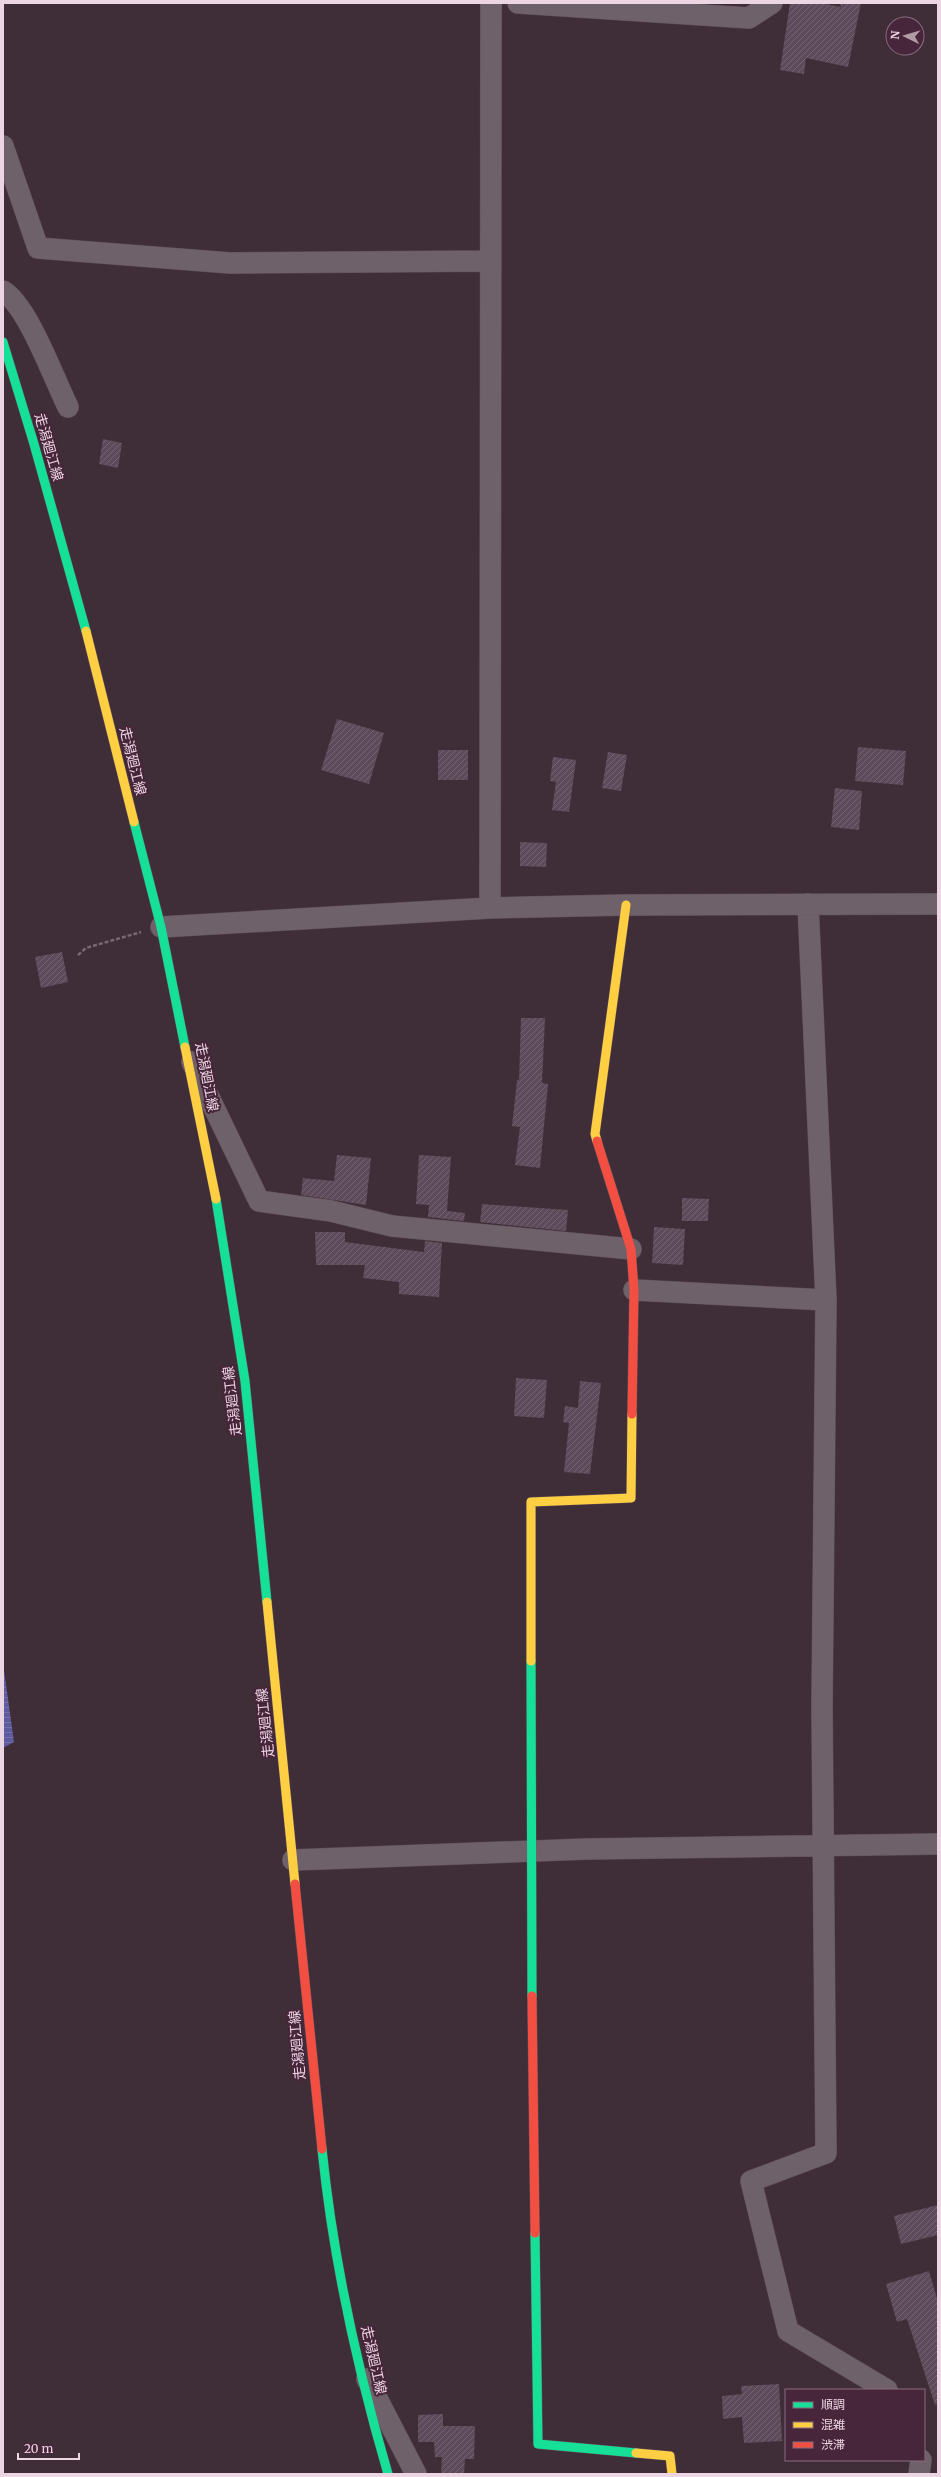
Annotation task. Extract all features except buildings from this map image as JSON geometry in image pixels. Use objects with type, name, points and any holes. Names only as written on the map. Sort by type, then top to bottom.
[{"type":"main road","name":"走潟廻江線","points":[[3,342],[34,444],[89,644],[161,927],[188,1051],[221,1224],[244,1381],[326,2180],[343,2287],[388,2474]]},
{"type":"main road","points":[[626,905],[595,1134],[631,1249],[634,1290],[631,1498],[531,1502],[530,1852],[538,2444],[670,2456],[672,2474]]},
{"type":"street","points":[[490,908],[491,3]]},
{"type":"street","points":[[518,3],[749,18],[772,3]]},
{"type":"street","points":[[3,146],[38,248],[230,263],[491,261]]},
{"type":"street","points":[[3,291],[12,297],[23,313],[68,407]]},
{"type":"street","points":[[808,904],[826,1300],[822,1707],[826,2153],[751,2180],[788,2331],[885,2389]]},
{"type":"street","points":[[161,927],[490,908],[626,905],[938,904]]},
{"type":"street","points":[[188,1051],[259,1201],[331,1211],[392,1226],[631,1249]]},
{"type":"street","points":[[634,1290],[826,1300]]},
{"type":"street","points":[[294,1860],[587,1849],[824,1847],[938,1844]]},
{"type":"street","points":[[362,2371],[416,2474]]},
{"type":"street","points":[[919,2474],[921,2461]]},
{"type":"path","points":[[78,955],[86,948],[161,927]]},
{"type":"shaded area","points":[[3,1663],[14,1742],[3,1748]]},
{"type":"traffic: fast","points":[[3,342],[34,444],[86,631]]},
{"type":"traffic: fast","points":[[134,822],[161,927],[185,1047]]},
{"type":"traffic: fast","points":[[216,1199],[245,1381],[267,1602]]},
{"type":"traffic: fast","points":[[531,1661],[532,1996]]},
{"type":"traffic: fast","points":[[322,2149],[333,2231],[356,2353],[388,2474]]},
{"type":"traffic: fast","points":[[535,2233],[538,2444],[636,2453]]},
{"type":"traffic: slow","points":[[86,631],[134,822]]},
{"type":"traffic: slow","points":[[597,1141],[595,1134],[626,905]]},
{"type":"traffic: slow","points":[[185,1047],[216,1199]]},
{"type":"traffic: slow","points":[[531,1661],[531,1502],[631,1498],[632,1414]]},
{"type":"traffic: slow","points":[[267,1602],[295,1884]]},
{"type":"traffic: slow","points":[[636,2453],[670,2456],[672,2474]]},
{"type":"traffic: jam","points":[[597,1141],[631,1249],[634,1290],[632,1414]]},
{"type":"traffic: jam","points":[[295,1884],[322,2149]]},
{"type":"traffic: jam","points":[[532,1996],[535,2233]]}]
